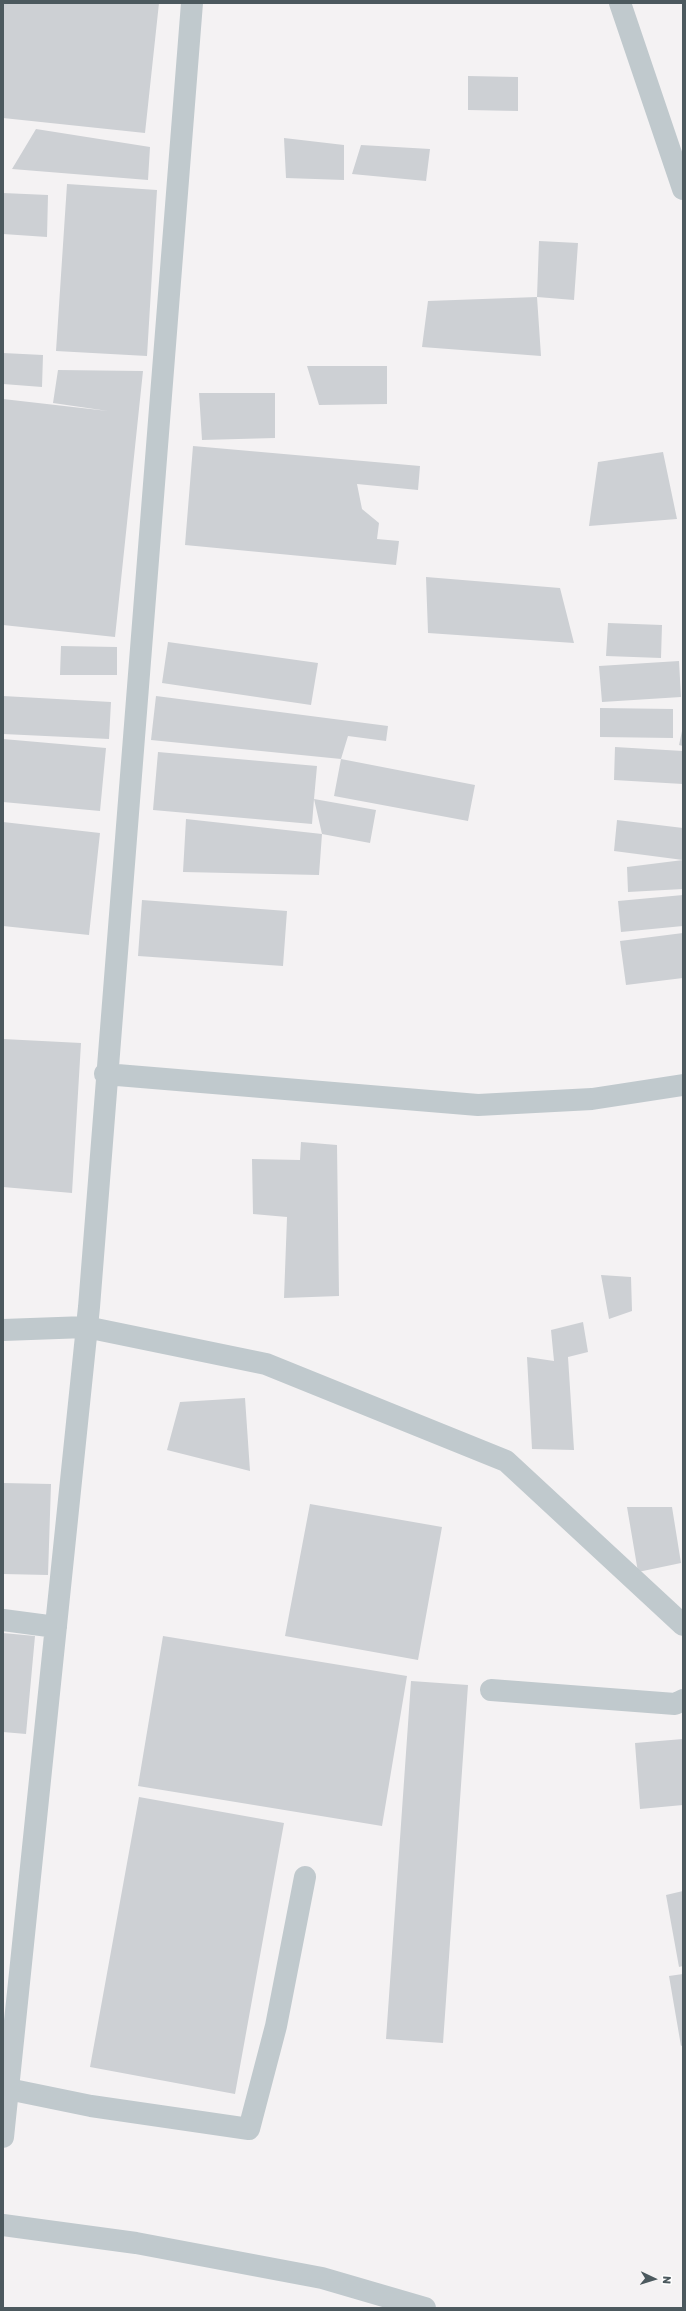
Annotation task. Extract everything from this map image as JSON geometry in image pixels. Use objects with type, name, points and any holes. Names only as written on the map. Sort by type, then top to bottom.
[{"type":"street","points":[[3,2137],[86,1327],[105,1074],[192,3]]},
{"type":"street","points":[[620,3],[683,189]]},
{"type":"street","points":[[105,1074],[478,1105],[592,1099],[683,1085]]},
{"type":"street","points":[[3,1330],[86,1327],[266,1364],[506,1461],[680,1618]]},
{"type":"street","points":[[3,1620],[56,1627]]},
{"type":"street","points":[[491,1690],[675,1704],[683,1700]]},
{"type":"street","points":[[8,2089],[91,2106],[249,2129],[276,2026],[305,1877]]},
{"type":"street","points":[[3,2225],[136,2243],[322,2278],[425,2308]]},
{"type":"building","points":[[3,3],[159,3],[145,133],[3,118]]},
{"type":"building","points":[[468,76],[518,77],[518,111],[468,110]]},
{"type":"building","points":[[36,129],[150,147],[148,180],[12,169]]},
{"type":"building","points":[[284,138],[344,145],[344,180],[286,178]]},
{"type":"building","points":[[361,145],[430,149],[426,181],[352,174]]},
{"type":"building","points":[[67,184],[157,190],[147,356],[56,351]]},
{"type":"building","points":[[3,193],[48,195],[47,237],[3,234]]},
{"type":"building","points":[[539,241],[578,243],[574,300],[537,297]]},
{"type":"building","points":[[537,297],[541,356],[422,347],[428,301]]},
{"type":"building","points":[[3,353],[43,355],[42,387],[3,384]]},
{"type":"building","points":[[307,366],[387,366],[387,404],[319,405]]},
{"type":"building","points":[[58,370],[143,371],[115,637],[3,625],[3,399],[108,411],[53,403]]},
{"type":"building","points":[[199,393],[275,393],[275,438],[202,440]]},
{"type":"building","points":[[193,446],[420,466],[418,490],[357,484],[362,509],[379,523],[377,539],[399,541],[396,565],[185,545]]},
{"type":"building","points":[[663,452],[677,519],[589,526],[598,462]]},
{"type":"building","points":[[426,577],[560,588],[574,643],[428,633]]},
{"type":"building","points":[[608,623],[662,625],[661,658],[606,656]]},
{"type":"building","points":[[168,642],[318,663],[311,705],[162,683]]},
{"type":"building","points":[[61,646],[117,647],[117,675],[60,675]]},
{"type":"building","points":[[679,661],[681,697],[602,702],[599,666]]},
{"type":"building","points":[[3,696],[111,702],[109,739],[3,734]]},
{"type":"building","points":[[156,696],[388,726],[386,741],[348,736],[341,759],[151,740]]},
{"type":"building","points":[[600,708],[673,709],[673,738],[600,737]]},
{"type":"building","points":[[683,731],[683,746],[679,745]]},
{"type":"building","points":[[3,739],[106,748],[100,811],[3,802]]},
{"type":"building","points":[[615,747],[683,751],[683,784],[614,780]]},
{"type":"building","points":[[158,752],[317,766],[312,824],[153,810]]},
{"type":"building","points":[[341,759],[475,785],[468,821],[334,796]]},
{"type":"building","points":[[314,799],[376,810],[370,843],[322,834]]},
{"type":"building","points":[[186,819],[322,834],[319,875],[183,872]]},
{"type":"building","points":[[617,820],[683,828],[683,860],[614,851]]},
{"type":"building","points":[[3,822],[100,833],[89,935],[3,926]]},
{"type":"building","points":[[683,860],[683,889],[628,892],[627,867]]},
{"type":"building","points":[[683,895],[683,926],[621,932],[618,901]]},
{"type":"building","points":[[142,900],[287,911],[283,966],[138,956]]},
{"type":"building","points":[[683,933],[683,978],[626,985],[620,941]]},
{"type":"building","points":[[3,1039],[81,1043],[72,1193],[3,1187]]},
{"type":"building","points":[[301,1142],[337,1145],[339,1296],[284,1298],[287,1217],[253,1214],[252,1159],[300,1160]]},
{"type":"building","points":[[601,1275],[631,1277],[632,1311],[609,1319]]},
{"type":"building","points":[[583,1322],[588,1352],[568,1357],[574,1450],[532,1449],[527,1357],[554,1361],[551,1330]]},
{"type":"building","points":[[245,1398],[250,1471],[167,1450],[180,1402]]},
{"type":"building","points":[[3,1483],[51,1484],[48,1575],[3,1574]]},
{"type":"building","points":[[310,1504],[442,1527],[418,1660],[285,1636]]},
{"type":"building","points":[[627,1507],[672,1507],[681,1563],[638,1572]]},
{"type":"building","points":[[3,1633],[35,1636],[26,1734],[3,1732]]},
{"type":"building","points":[[163,1636],[407,1676],[382,1826],[138,1786]]},
{"type":"building","points":[[411,1681],[468,1685],[443,2043],[386,2039]]},
{"type":"building","points":[[683,1739],[683,1805],[640,1809],[635,1743]]},
{"type":"building","points":[[139,1797],[284,1823],[235,2094],[90,2067]]},
{"type":"building","points":[[683,1891],[683,1966],[679,1967],[666,1895]]},
{"type":"building","points":[[683,1974],[683,2045],[681,2046],[669,1976]]}]
